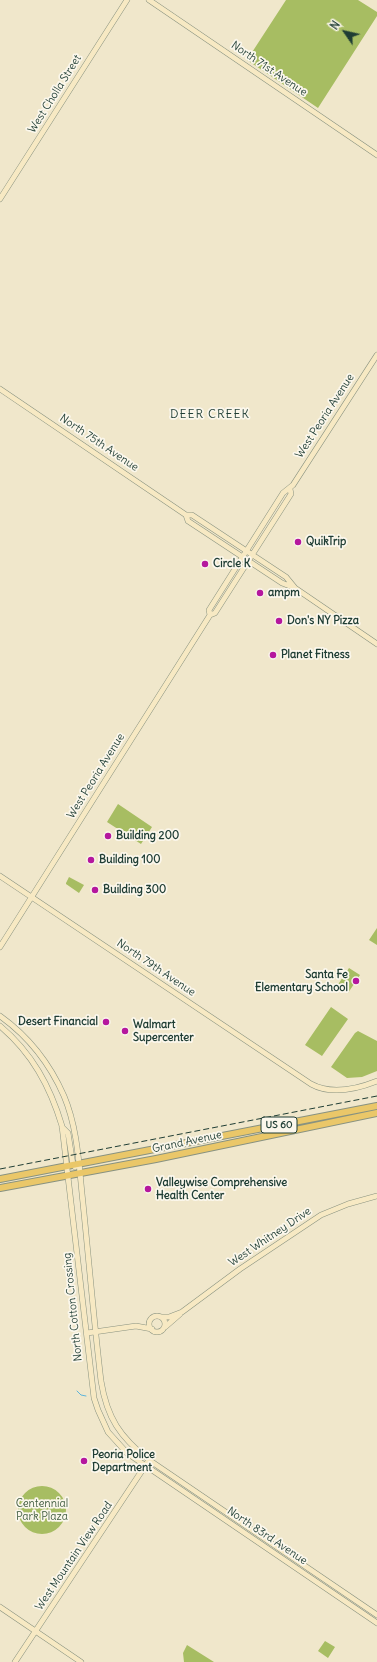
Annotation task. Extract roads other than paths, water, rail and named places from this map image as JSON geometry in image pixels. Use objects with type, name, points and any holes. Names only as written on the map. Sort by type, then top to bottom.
[{"type":"highway","name":"Grand Avenue","points":[[0,1179],[377,1106]]},
{"type":"highway","name":"Grand Avenue","points":[[0,1188],[377,1113]]},
{"type":"main road","name":"West Cholla Street","points":[[0,200],[127,0]]},
{"type":"main road","name":"North 71st Avenue","points":[[149,0],[377,154]]},
{"type":"main road","name":"West Peoria Avenue","points":[[210,615],[209,610],[246,550],[283,493],[290,489],[377,355]]},
{"type":"main road","name":"North 75th Avenue","points":[[0,389],[186,515],[192,515],[253,554],[286,577],[295,588]]},
{"type":"main road","name":"West Peoria Avenue","points":[[0,947],[210,615],[214,613],[292,494],[290,489]]},
{"type":"main road","points":[[277,503],[283,508]]},
{"type":"main road","points":[[186,515],[189,522],[192,521],[200,525],[203,523]]},
{"type":"main road","name":"North 75th Avenue","points":[[189,522],[282,583],[295,588],[377,644]]},
{"type":"main road","name":"North 79th Avenue","points":[[0,876],[301,1078],[319,1088],[325,1090],[349,1088],[377,1081]]},
{"type":"main road","name":"North Cotton Crossing","points":[[0,1016],[32,1044],[49,1068],[62,1092],[70,1115],[73,1165],[68,1175],[87,1333],[91,1381],[96,1403],[104,1424],[116,1442],[127,1453],[146,1466]]},
{"type":"main road","name":"North Cotton Crossing","points":[[0,1026],[24,1050],[40,1073],[55,1105],[73,1165],[80,1173],[101,1381],[105,1401],[112,1420],[120,1432],[132,1446],[149,1460]]},
{"type":"main road","points":[[40,1073],[49,1068]]},
{"type":"main road","name":"West Whitney Drive","points":[[136,1326],[159,1331],[240,1269],[317,1217],[348,1204],[377,1196]]},
{"type":"main road","name":"West Whitney Drive","points":[[87,1333],[136,1326],[150,1320],[155,1316],[169,1317],[182,1312]]},
{"type":"main road","points":[[162,1317],[165,1322],[164,1327]]},
{"type":"main road","points":[[150,1320],[149,1324],[152,1329]]},
{"type":"main road","points":[[116,1442],[120,1432]]},
{"type":"main road","name":"West Mountain View Road","points":[[15,1662],[149,1460]]},
{"type":"main road","name":"North 83rd Avenue","points":[[149,1460],[377,1615]]},
{"type":"main road","name":"North 83rd Avenue","points":[[146,1466],[377,1623]]},
{"type":"main road","points":[[0,1607],[81,1662]]},
{"type":"waterway","points":[[77,1391],[81,1395],[86,1396]]},
{"type":"railway","points":[[0,1169],[377,1096]]},
{"type":"place","name":"QuikTrip","points":[[298,542]]},
{"type":"place","name":"Circle K","points":[[205,564]]},
{"type":"place","name":"ampm","points":[[260,593]]},
{"type":"place","name":"Don's NY Pizza","points":[[279,621]]},
{"type":"place","name":"Planet Fitness","points":[[273,655]]},
{"type":"place","name":"Building 200","points":[[108,836]]},
{"type":"place","name":"Building 100","points":[[91,860]]},
{"type":"place","name":"Building 300","points":[[95,890]]},
{"type":"place","name":"Santa Fe Elementary School","points":[[356,981]]},
{"type":"place","name":"Desert Financial","points":[[106,1022]]},
{"type":"place","name":"Walmart Supercenter","points":[[125,1031]]},
{"type":"place","name":"Valleywise Comprehensive Health Center","points":[[148,1189]]},
{"type":"place","name":"Peoria Police Department","points":[[84,1461]]},
{"type":"district","name":"DEER CREEK","points":[[210,415]]},
{"type":"park label","name":"Centennial Park Plaza","points":[[42,1510]]}]
